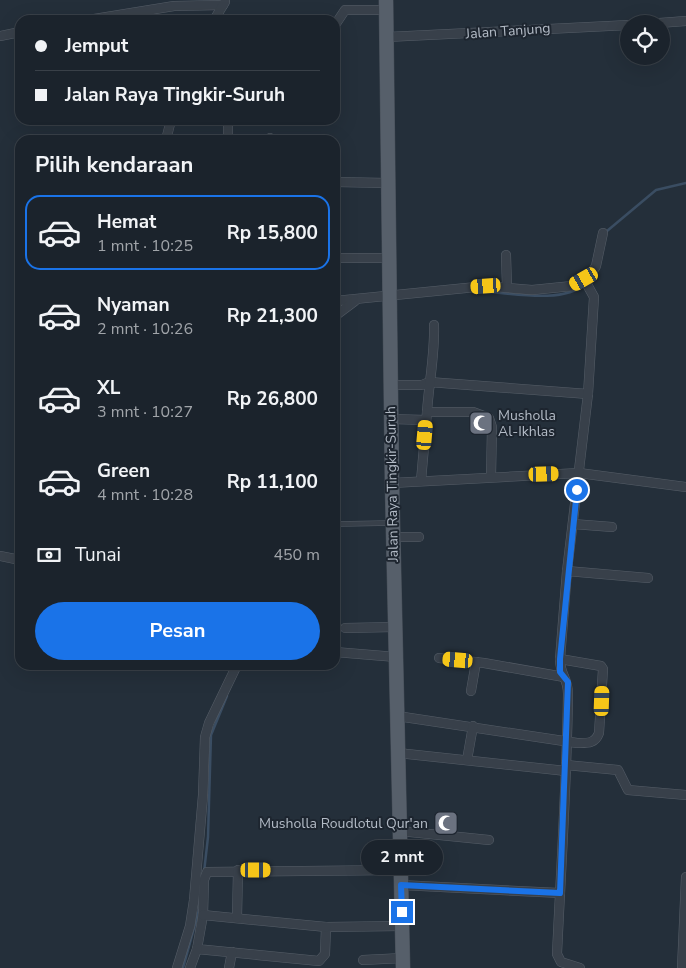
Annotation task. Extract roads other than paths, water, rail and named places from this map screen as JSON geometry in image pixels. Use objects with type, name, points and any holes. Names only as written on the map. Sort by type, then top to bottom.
[{"type":"main road","name":"Jalan Raya Tingkir-Suruh","points":[[386,5],[392,483],[403,963]]},
{"type":"street","points":[[119,15],[174,6],[225,2]]},
{"type":"street","points":[[217,15],[225,2]]},
{"type":"street","points":[[340,18],[346,10],[386,5]]},
{"type":"street","points":[[670,22],[686,21]]},
{"type":"street","name":"Jalan Tanjung","points":[[386,37],[620,25]]},
{"type":"street","points":[[0,36],[15,33]]},
{"type":"street","points":[[340,182],[388,183]]},
{"type":"street","points":[[340,301],[486,286],[525,290],[561,289],[572,286],[591,274],[596,266],[603,233]]},
{"type":"street","points":[[506,255],[506,287]]},
{"type":"street","points":[[340,258],[389,258]]},
{"type":"street","points":[[580,968],[558,960],[568,682],[560,672],[560,659],[567,571],[588,394],[594,297],[584,279]]},
{"type":"street","points":[[340,312],[357,300]]},
{"type":"street","points":[[421,481],[429,382],[431,365],[435,355],[434,325]]},
{"type":"street","points":[[391,385],[422,385],[429,382],[588,394]]},
{"type":"street","points":[[391,419],[473,412],[489,418],[492,427],[491,477]]},
{"type":"street","points":[[392,483],[579,472],[686,487]]},
{"type":"street","points":[[573,524],[612,527]]},
{"type":"street","points":[[393,537],[419,537]]},
{"type":"street","points":[[0,556],[15,559]]},
{"type":"street","points":[[567,571],[648,578]]},
{"type":"street","points":[[345,628],[395,627]]},
{"type":"street","points":[[340,652],[396,657]]},
{"type":"street","points":[[440,658],[564,677]]},
{"type":"street","points":[[397,716],[588,743],[597,739],[601,715],[603,673],[601,666],[560,659]]},
{"type":"street","points":[[471,691],[476,662]]},
{"type":"street","points":[[190,968],[197,949],[195,928],[205,737],[234,670]]},
{"type":"street","points":[[467,760],[473,726]]},
{"type":"street","points":[[398,753],[566,768],[618,770],[628,790],[686,795]]},
{"type":"street","points":[[400,831],[489,840]]},
{"type":"street","points":[[177,968],[203,915],[205,874],[213,870],[401,870]]},
{"type":"street","points":[[237,918],[238,870]]},
{"type":"street","points":[[682,968],[686,877]]},
{"type":"street","points":[[401,885],[560,893]]},
{"type":"street","points":[[203,915],[326,928],[402,926]]},
{"type":"street","points":[[197,949],[322,960],[326,954],[326,928]]},
{"type":"street","points":[[229,968],[232,952]]},
{"type":"street","points":[[363,960],[403,963]]},
{"type":"lane","points":[[340,524],[393,523]]},
{"type":"waterway","points":[[606,234],[607,231],[656,190],[686,183]]},
{"type":"waterway","points":[[476,291],[548,296],[575,290],[585,284]]},
{"type":"waterway","points":[[204,872],[208,837],[211,735],[227,696]]},
{"type":"waterway","points":[[183,968],[199,910]]},
{"type":"place","name":"Musholla Al-Ikhlas","points":[[481,423]]},
{"type":"place","name":"Musholla Roudlotul Qur'an","points":[[446,823]]}]
